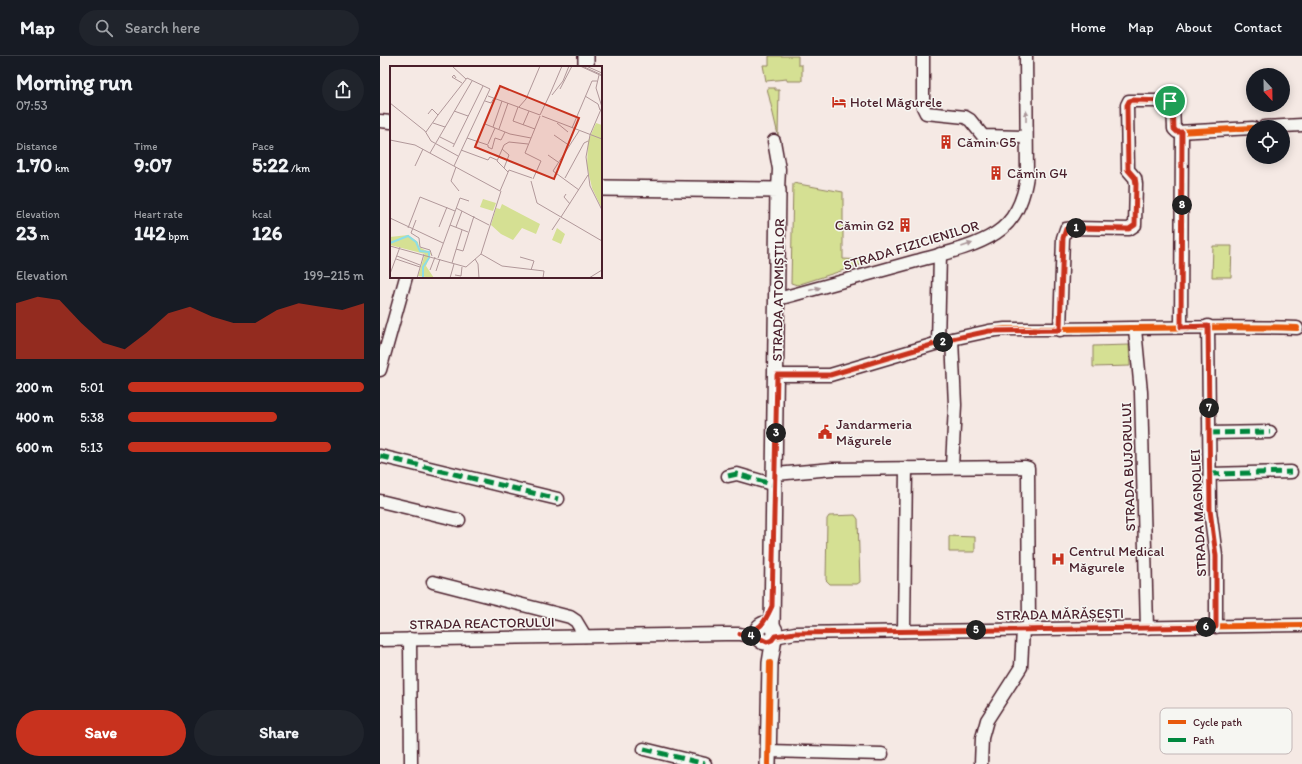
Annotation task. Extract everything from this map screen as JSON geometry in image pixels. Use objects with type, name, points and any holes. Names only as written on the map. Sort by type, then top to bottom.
[{"type":"main road","points":[[602,188],[778,190]]},
{"type":"main road","name":"STRADA ATOMIȘTILOR","points":[[767,633],[772,606],[777,375],[778,190]]},
{"type":"main road","points":[[767,633],[770,663],[768,758]]},
{"type":"street","points":[[923,56],[923,106],[926,113],[965,117],[970,120],[983,136],[1026,137]]},
{"type":"street","name":"STRADA FIZICIENILOR","points":[[778,299],[940,254],[983,240],[996,233],[1011,219],[1016,211],[1025,186],[1026,56]]},
{"type":"street","points":[[1060,330],[1063,238],[1066,229],[1129,229],[1135,225],[1136,184],[1127,166],[1128,103],[1132,100],[1170,101],[1173,104],[1174,129],[1177,132],[1246,128]]},
{"type":"street","points":[[380,121],[390,122]]},
{"type":"street","points":[[1290,126],[1302,125]]},
{"type":"street","points":[[1181,327],[1182,132]]},
{"type":"street","name":"STRADA ATOMIȘTILOR","points":[[774,141],[778,169],[778,190]]},
{"type":"street","points":[[938,343],[940,254]]},
{"type":"street","points":[[380,370],[406,278]]},
{"type":"street","points":[[777,375],[830,375],[952,339],[1005,329],[1135,329],[1208,326],[1297,328]]},
{"type":"street","name":"STRADA MAGNOLIEI","points":[[1208,326],[1210,510],[1216,556],[1216,627]]},
{"type":"street","name":"STRADA BUJORULUI","points":[[1135,329],[1138,378],[1141,392],[1147,628]]},
{"type":"street","points":[[952,339],[955,405],[952,468]]},
{"type":"street","points":[[1209,433],[1270,432]]},
{"type":"street","points":[[380,456],[558,499]]},
{"type":"street","points":[[904,631],[906,468]]},
{"type":"street","points":[[728,476],[737,474],[775,479],[832,469],[1028,468],[1026,629],[1021,667],[987,720],[982,738],[981,764]]},
{"type":"street","points":[[1210,474],[1291,472]]},
{"type":"street","points":[[380,501],[459,520]]},
{"type":"street","name":"STRADA REACTORULUI","points":[[433,582],[570,617],[576,621],[584,636]]},
{"type":"street","name":"STRADA MĂRĂȘEȘTI","points":[[767,633],[1302,625]]},
{"type":"street","name":"STRADA REACTORULUI","points":[[380,640],[767,633]]},
{"type":"street","points":[[410,639],[411,764]]},
{"type":"street","points":[[644,749],[705,764]]},
{"type":"street","points":[[768,758],[882,754]]},
{"type":"green space","points":[[769,56],[798,56],[798,65],[802,65],[802,81],[787,81],[787,79],[766,81],[763,65],[769,65]]},
{"type":"green space","points":[[767,88],[775,88],[775,90],[779,90],[778,135]]},
{"type":"green space","points":[[793,183],[843,192],[843,259],[863,260],[863,264],[797,285],[791,283]]},
{"type":"green space","points":[[1213,246],[1232,246],[1231,277],[1212,277]]},
{"type":"green space","points":[[1129,345],[1130,366],[1093,367],[1093,346]]},
{"type":"green space","points":[[855,515],[858,519],[860,582],[857,584],[830,584],[826,580],[827,519],[829,516]]},
{"type":"green space","points":[[949,536],[975,537],[975,552],[949,552]]},
{"type":"marked path","points":[[1181,327],[1182,183]]},
{"type":"marked path","points":[[1209,433],[1270,432]]},
{"type":"marked path","points":[[380,456],[558,499]]},
{"type":"marked path","points":[[1210,474],[1291,472]]},
{"type":"marked path","points":[[728,476],[737,474],[775,485]]},
{"type":"marked path","points":[[644,749],[705,764]]},
{"type":"cycle path","points":[[1060,330],[1063,238],[1066,229],[1129,229],[1135,225],[1136,184],[1135,178],[1128,170],[1127,105],[1129,101],[1170,101],[1173,104],[1174,129],[1177,132],[1246,128]]},
{"type":"cycle path","points":[[777,375],[830,375],[952,339],[1005,329],[1224,327],[1297,328]]},
{"type":"cycle path","points":[[775,637],[795,633],[1302,625]]},
{"type":"cycle path","points":[[768,764],[770,663]]},
{"type":"place","name":"Hotel Măgurele","points":[[839,102]]},
{"type":"place","name":"Cămin G5","points":[[946,142]]},
{"type":"place","name":"Cămin G4","points":[[996,173]]},
{"type":"place","name":"Cămin G2","points":[[905,225]]},
{"type":"place","name":"Jandarmeria Măgurele","points":[[825,432]]},
{"type":"place","name":"Centrul Medical Măgurele","points":[[1058,559]]},
{"type":"route","points":[[1132,100],[1170,101],[1173,104],[1173,127],[1175,131],[1182,132],[1181,327],[1208,326],[1210,510],[1216,556],[1216,627],[795,633],[775,636],[769,642],[740,634],[758,630],[759,627],[763,625],[772,606],[777,375],[830,375],[976,333],[1005,329],[1060,330],[1064,233],[1066,229],[1071,228],[1129,229],[1134,227],[1136,222],[1136,184],[1135,178],[1128,170],[1127,105],[1129,101],[1132,100]]}]
